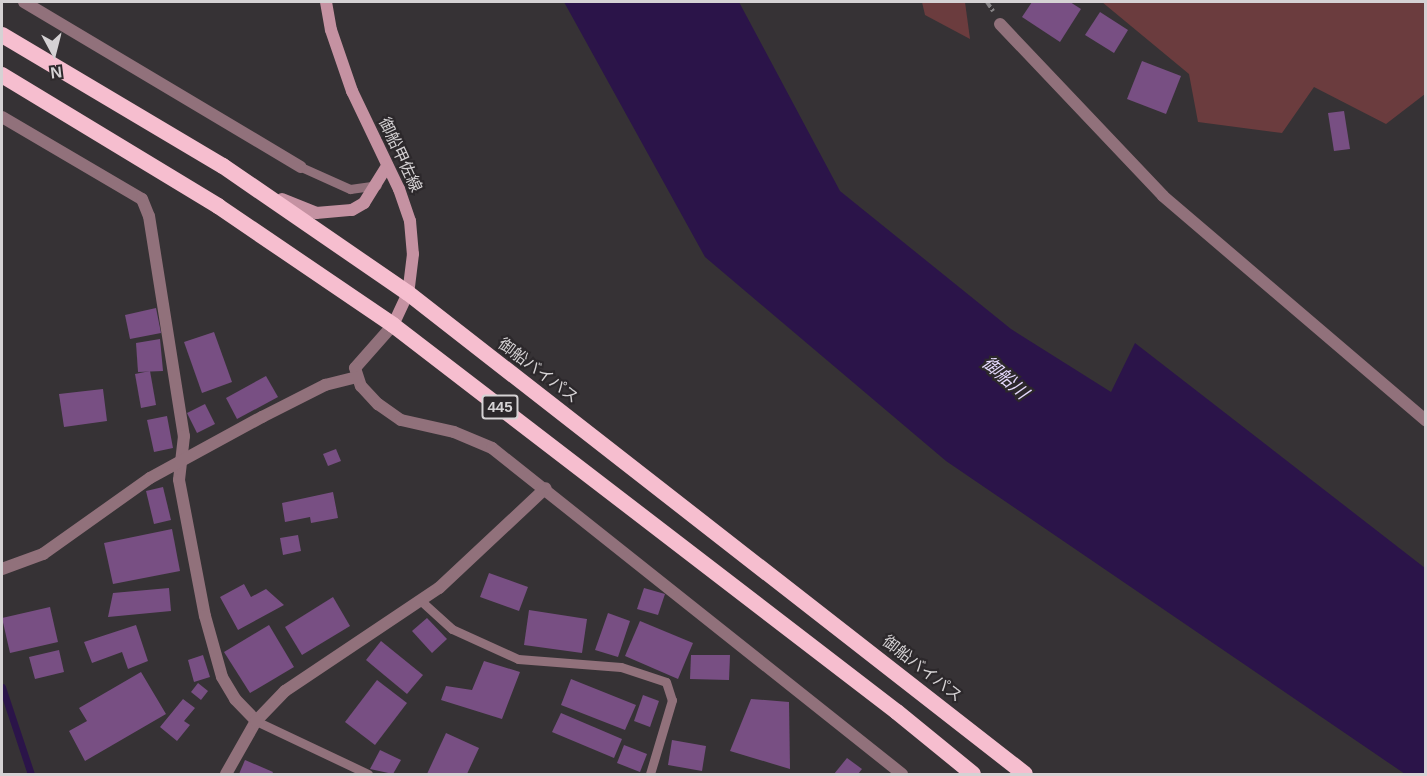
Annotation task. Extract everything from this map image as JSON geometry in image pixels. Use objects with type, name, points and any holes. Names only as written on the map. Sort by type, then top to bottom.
[{"type":"highway","name":"御船バイパス","points":[[2,35],[238,177],[408,293],[1025,774]]},
{"type":"highway","name":"445","points":[[2,75],[218,206],[393,324],[888,704],[973,774]]},
{"type":"main road","name":"御船甲佐線","points":[[326,2],[331,30],[352,91],[410,221],[412,254],[408,293],[393,324]]},
{"type":"main road","points":[[238,177],[316,213],[352,210],[364,204],[378,185],[387,166]]},
{"type":"street","points":[[24,2],[301,167]]},
{"type":"street","points":[[1000,24],[1163,196],[1425,421]]},
{"type":"street","points":[[2,117],[142,199],[149,216],[184,436],[179,480],[213,652],[235,699],[256,721]]},
{"type":"street","points":[[393,324],[363,355],[356,369],[356,376],[378,404],[401,420],[474,439],[546,488],[902,774]]},
{"type":"street","points":[[2,569],[43,554],[150,478],[325,385],[356,376]]},
{"type":"street","points":[[226,774],[256,721],[285,691],[440,588],[546,488]]},
{"type":"lane","points":[[301,167],[350,189],[378,185]]},
{"type":"lane","points":[[420,600],[452,629],[518,659],[621,667],[666,682],[672,700],[650,774]]},
{"type":"lane","points":[[256,721],[368,774]]},
{"type":"shaded area","points":[[922,2],[965,2],[970,39],[925,15]]},
{"type":"shaded area","points":[[1102,2],[1425,2],[1425,94],[1386,124],[1314,87],[1282,133],[1198,122],[1189,74]]},
{"type":"water","name":"御船川","points":[[564,2],[739,2],[840,191],[1011,329],[1111,392],[1135,343],[1425,568],[1425,774],[1405,774],[946,461],[705,257]]},
{"type":"building","points":[[1032,2],[1070,2],[1081,9],[1060,42],[1022,17]]},
{"type":"building","points":[[1100,12],[1128,30],[1114,53],[1085,35]]},
{"type":"building","points":[[1142,61],[1181,76],[1166,114],[1127,99]]},
{"type":"building","points":[[1344,111],[1350,149],[1334,151],[1328,113]]},
{"type":"building","points":[[156,308],[161,333],[130,339],[125,315]]},
{"type":"building","points":[[214,332],[232,382],[202,393],[184,342]]},
{"type":"building","points":[[160,339],[163,371],[138,372],[136,343]]},
{"type":"building","points":[[150,371],[156,405],[141,408],[135,374]]},
{"type":"building","points":[[266,376],[278,397],[237,419],[226,398]]},
{"type":"building","points":[[103,389],[107,421],[64,427],[59,394]]},
{"type":"building","points":[[205,404],[215,424],[197,433],[187,413]]},
{"type":"building","points":[[167,416],[173,448],[154,452],[147,420]]},
{"type":"building","points":[[336,449],[341,461],[328,466],[323,454]]},
{"type":"building","points":[[163,487],[171,520],[154,524],[146,491]]},
{"type":"building","points":[[333,492],[338,518],[311,523],[310,517],[285,522],[282,503]]},
{"type":"building","points":[[172,529],[180,571],[113,584],[104,543]]},
{"type":"building","points":[[298,535],[301,551],[283,555],[280,538]]},
{"type":"building","points":[[489,573],[528,587],[519,611],[480,597]]},
{"type":"building","points":[[244,584],[251,597],[266,589],[284,605],[238,630],[220,597]]},
{"type":"building","points":[[169,588],[171,611],[108,617],[113,593]]},
{"type":"building","points":[[644,588],[665,594],[658,615],[637,609]]},
{"type":"building","points":[[333,597],[350,626],[302,655],[285,627]]},
{"type":"building","points":[[50,607],[58,642],[10,653],[2,618]]},
{"type":"building","points":[[529,610],[587,619],[582,653],[524,645]]},
{"type":"building","points":[[608,613],[630,621],[618,657],[595,650]]},
{"type":"building","points":[[427,618],[447,639],[432,653],[412,631]]},
{"type":"building","points":[[640,621],[693,643],[678,679],[625,656]]},
{"type":"building","points":[[136,625],[148,661],[128,669],[122,652],[92,663],[84,642]]},
{"type":"building","points":[[269,625],[294,667],[250,693],[224,652]]},
{"type":"building","points":[[381,641],[423,675],[407,694],[366,660]]},
{"type":"building","points":[[59,650],[64,672],[35,679],[29,657]]},
{"type":"building","points":[[203,655],[210,677],[194,682],[188,660]]},
{"type":"building","points":[[691,655],[730,655],[729,680],[690,679]]},
{"type":"building","points":[[484,661],[520,672],[502,719],[441,700],[446,686],[472,690]]},
{"type":"building","points":[[141,672],[166,714],[85,761],[69,731],[87,721],[79,708]]},
{"type":"building","points":[[571,679],[636,705],[625,730],[561,705]]},
{"type":"building","points":[[377,680],[407,703],[375,745],[345,722]]},
{"type":"building","points":[[198,683],[208,691],[201,700],[191,692]]},
{"type":"building","points":[[643,695],[659,701],[650,727],[634,721]]},
{"type":"building","points":[[183,699],[195,708],[184,721],[190,725],[177,741],[160,727]]},
{"type":"building","points":[[751,699],[789,702],[790,769],[730,751]]},
{"type":"building","points":[[561,713],[622,739],[614,758],[552,732]]},
{"type":"building","points":[[446,733],[479,748],[467,774],[427,774]]},
{"type":"building","points":[[672,740],[706,746],[702,771],[668,765]]},
{"type":"building","points":[[624,745],[647,754],[640,772],[617,763]]},
{"type":"building","points":[[380,750],[401,760],[393,774],[370,769]]},
{"type":"building","points":[[847,758],[862,769],[858,774],[834,774]]},
{"type":"building","points":[[245,760],[273,772],[272,774],[239,774]]},
{"type":"waterway","points":[[2,687],[31,774]]}]
